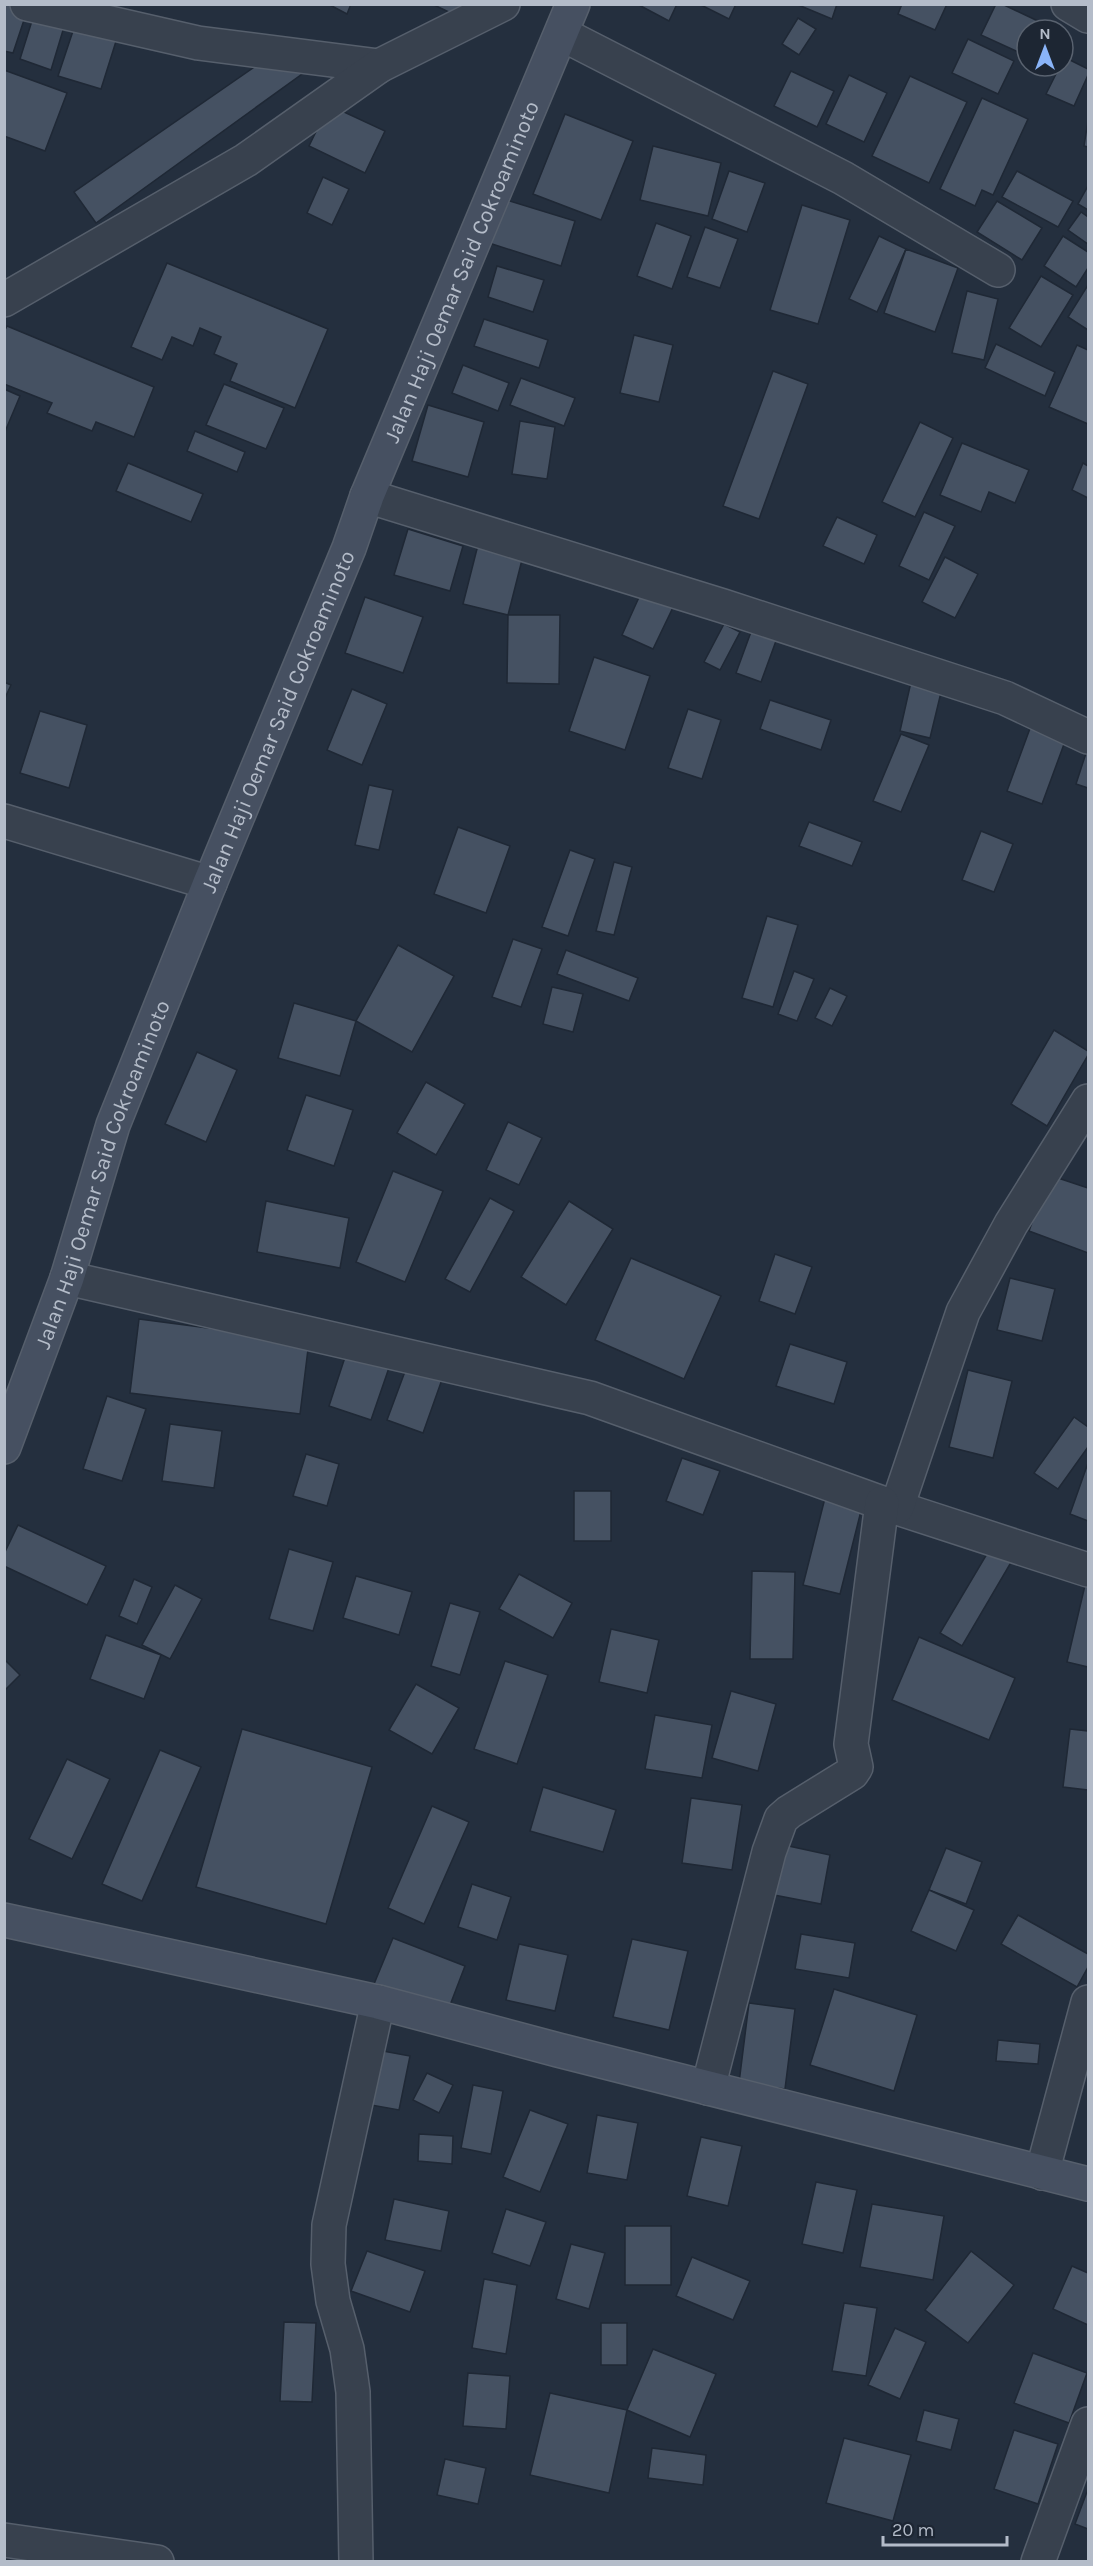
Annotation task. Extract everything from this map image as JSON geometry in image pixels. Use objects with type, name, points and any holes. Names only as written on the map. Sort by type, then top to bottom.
[{"type":"main road","name":"Jalan Haji Oemar Said Cokroaminoto","points":[[8,1426],[67,1278],[113,1125],[210,883],[349,548],[367,496],[567,19]]},
{"type":"main road","points":[[4,1920],[378,2002],[1089,2184]]},
{"type":"street","points":[[27,4],[198,43],[379,66]]},
{"type":"street","points":[[4,300],[246,160],[379,66],[503,4]]},
{"type":"street","points":[[1068,4],[1089,16]]},
{"type":"street","points":[[567,19],[998,270]]},
{"type":"street","points":[[367,496],[723,606],[1005,698],[1089,737]]},
{"type":"street","points":[[4,821],[210,883]]},
{"type":"street","points":[[708,2088],[769,1852],[781,1819],[816,1793],[852,1773],[856,1767],[851,1744],[890,1505],[963,1312],[1011,1224],[1089,1101]]},
{"type":"street","points":[[67,1278],[590,1398],[890,1505],[1089,1570]]},
{"type":"street","points":[[356,2562],[353,2392],[347,2349],[333,2301],[328,2264],[329,2235],[378,2002]]},
{"type":"street","points":[[1042,2172],[1089,2002]]},
{"type":"street","points":[[1038,2562],[1089,2424]]},
{"type":"street","points":[[4,2540],[157,2562]]},
{"type":"building","points":[[4,4],[28,8],[13,53],[4,51]]},
{"type":"building","points":[[328,4],[351,4],[347,14]]},
{"type":"building","points":[[432,4],[462,4],[455,15]]},
{"type":"building","points":[[637,4],[677,4],[669,21]]},
{"type":"building","points":[[699,4],[736,4],[729,19]]},
{"type":"building","points":[[796,4],[837,4],[832,19]]},
{"type":"building","points":[[902,4],[947,4],[935,30],[898,14]]},
{"type":"building","points":[[996,4],[1002,4],[1032,18],[1015,18],[1015,51],[981,35]]},
{"type":"building","points":[[36,8],[67,17],[51,70],[20,59]]},
{"type":"building","points":[[798,18],[816,29],[799,55],[782,44]]},
{"type":"building","points":[[76,22],[118,35],[101,89],[58,76]]},
{"type":"building","points":[[968,39],[1014,61],[998,94],[952,73]]},
{"type":"building","points":[[273,54],[309,69],[96,223],[74,192]]},
{"type":"building","points":[[1075,62],[1088,69],[1088,75],[1074,106],[1046,94],[1054,78],[1075,78]]},
{"type":"building","points":[[4,70],[67,93],[45,151],[4,136]]},
{"type":"building","points":[[791,71],[834,91],[817,127],[774,106]]},
{"type":"building","points":[[849,75],[887,93],[864,142],[826,124]]},
{"type":"building","points":[[910,76],[967,102],[929,183],[872,156]]},
{"type":"building","points":[[982,98],[1028,119],[993,195],[982,190],[975,206],[940,189]]},
{"type":"building","points":[[329,105],[385,131],[365,173],[309,146]]},
{"type":"building","points":[[565,114],[633,141],[601,220],[533,194]]},
{"type":"building","points":[[1088,121],[1088,147],[1084,146]]},
{"type":"building","points":[[653,146],[721,163],[708,216],[640,200]]},
{"type":"building","points":[[729,171],[765,183],[747,232],[712,219]]},
{"type":"building","points":[[1017,171],[1073,201],[1058,227],[1002,197]]},
{"type":"building","points":[[323,177],[349,189],[332,225],[307,213]]},
{"type":"building","points":[[1088,186],[1088,210],[1078,204]]},
{"type":"building","points":[[503,199],[575,221],[561,266],[489,243]]},
{"type":"building","points":[[997,201],[1042,228],[1022,260],[977,232]]},
{"type":"building","points":[[802,205],[850,220],[818,324],[770,310]]},
{"type":"building","points":[[1081,212],[1088,217],[1088,244],[1068,230]]},
{"type":"building","points":[[656,223],[691,236],[672,289],[637,276]]},
{"type":"building","points":[[705,227],[738,239],[720,288],[687,277]]},
{"type":"building","points":[[879,236],[906,249],[877,312],[849,299]]},
{"type":"building","points":[[1063,236],[1088,252],[1088,268],[1076,287],[1044,266]]},
{"type":"building","points":[[906,249],[958,268],[935,332],[884,313]]},
{"type":"building","points":[[167,263],[328,329],[295,408],[230,381],[237,364],[214,354],[221,337],[200,328],[193,346],[172,337],[162,360],[131,347]]},
{"type":"building","points":[[497,266],[544,280],[533,312],[488,297]]},
{"type":"building","points":[[1041,276],[1073,295],[1041,347],[1009,328]]},
{"type":"building","points":[[1088,285],[1088,330],[1068,317]]},
{"type":"building","points":[[967,291],[998,299],[984,360],[952,353]]},
{"type":"building","points":[[484,319],[548,340],[539,368],[474,346]]},
{"type":"building","points":[[7,326],[154,387],[134,437],[96,422],[92,431],[47,413],[52,403],[4,384],[4,332]]},
{"type":"building","points":[[634,335],[673,345],[659,402],[620,393]]},
{"type":"building","points":[[996,344],[1055,372],[1045,396],[985,368]]},
{"type":"building","points":[[1077,345],[1088,350],[1088,424],[1049,407]]},
{"type":"building","points":[[463,365],[509,383],[498,411],[452,393]]},
{"type":"building","points":[[773,371],[808,384],[759,519],[723,506]]},
{"type":"building","points":[[521,378],[575,398],[564,426],[510,405]]},
{"type":"building","points":[[224,384],[284,408],[266,449],[206,425]]},
{"type":"building","points":[[4,389],[20,396],[4,434]]},
{"type":"building","points":[[428,405],[484,422],[468,477],[412,461]]},
{"type":"building","points":[[520,421],[555,427],[547,479],[512,474]]},
{"type":"building","points":[[920,422],[953,438],[915,517],[882,502]]},
{"type":"building","points":[[195,431],[245,452],[237,472],[187,451]]},
{"type":"building","points":[[962,443],[1029,470],[1015,503],[989,492],[981,512],[940,495]]},
{"type":"building","points":[[128,463],[203,494],[191,522],[116,491]]},
{"type":"building","points":[[1083,463],[1088,466],[1088,498],[1072,490]]},
{"type":"building","points":[[924,512],[955,526],[929,580],[899,566]]},
{"type":"building","points":[[837,517],[877,535],[864,564],[823,546]]},
{"type":"building","points":[[408,529],[463,546],[450,591],[394,575]]},
{"type":"building","points":[[480,537],[525,548],[508,615],[463,604]]},
{"type":"building","points":[[945,557],[978,574],[955,618],[922,602]]},
{"type":"building","points":[[645,584],[677,599],[653,649],[622,635]]},
{"type":"building","points":[[365,597],[423,617],[403,673],[345,653]]},
{"type":"building","points":[[508,615],[560,615],[559,684],[507,683]]},
{"type":"building","points":[[755,621],[780,630],[761,682],[736,673]]},
{"type":"building","points":[[724,624],[740,632],[720,670],[704,662]]},
{"type":"building","points":[[594,657],[650,676],[625,750],[569,731]]},
{"type":"building","points":[[913,673],[944,680],[930,738],[900,731]]},
{"type":"building","points":[[4,682],[11,685],[4,700]]},
{"type":"building","points":[[352,689],[387,704],[362,765],[327,750]]},
{"type":"building","points":[[770,700],[831,720],[821,750],[760,729]]},
{"type":"building","points":[[688,709],[721,720],[702,779],[668,768]]},
{"type":"building","points":[[40,711],[87,725],[69,788],[20,773]]},
{"type":"building","points":[[1032,723],[1067,736],[1042,804],[1007,791]]},
{"type":"building","points":[[901,734],[929,745],[901,812],[873,801]]},
{"type":"building","points":[[1088,747],[1088,788],[1076,784]]},
{"type":"building","points":[[369,785],[393,790],[379,850],[355,845]]},
{"type":"building","points":[[809,822],[862,842],[852,866],[799,846]]},
{"type":"building","points":[[458,827],[510,846],[486,913],[434,894]]},
{"type":"building","points":[[981,831],[1013,844],[994,892],[962,880]]},
{"type":"building","points":[[570,850],[595,859],[568,936],[542,927]]},
{"type":"building","points":[[614,862],[632,867],[614,935],[596,931]]},
{"type":"building","points":[[767,916],[798,925],[773,1007],[742,998]]},
{"type":"building","points":[[513,939],[542,949],[521,1007],[492,997]]},
{"type":"building","points":[[398,945],[454,976],[412,1052],[356,1021]]},
{"type":"building","points":[[566,950],[638,978],[629,1001],[557,974]]},
{"type":"building","points":[[794,971],[814,979],[797,1021],[778,1014]]},
{"type":"building","points":[[552,987],[583,994],[573,1032],[543,1024]]},
{"type":"building","points":[[830,988],[847,996],[832,1026],[815,1018]]},
{"type":"building","points":[[294,1003],[356,1021],[340,1076],[278,1058]]},
{"type":"building","points":[[1054,1030],[1088,1051],[1088,1055],[1047,1126],[1011,1104]]},
{"type":"building","points":[[197,1052],[237,1070],[206,1142],[165,1124]]},
{"type":"building","points":[[426,1082],[465,1104],[436,1155],[397,1133]]},
{"type":"building","points":[[306,1095],[353,1110],[334,1166],[287,1150]]},
{"type":"building","points":[[508,1122],[542,1138],[519,1185],[486,1170]]},
{"type":"building","points":[[393,1171],[443,1191],[405,1282],[356,1262]]},
{"type":"building","points":[[1049,1175],[1088,1188],[1088,1253],[1029,1231]]},
{"type":"building","points":[[490,1198],[514,1211],[470,1292],[445,1279]]},
{"type":"building","points":[[266,1201],[349,1218],[340,1268],[257,1252]]},
{"type":"building","points":[[569,1201],[613,1229],[566,1305],[521,1277]]},
{"type":"building","points":[[775,1254],[812,1267],[795,1314],[759,1301]]},
{"type":"building","points":[[631,1258],[721,1296],[684,1379],[595,1340]]},
{"type":"building","points":[[1010,1278],[1055,1289],[1042,1341],[997,1330]]},
{"type":"building","points":[[139,1319],[309,1341],[300,1414],[130,1393]]},
{"type":"building","points":[[790,1344],[847,1362],[834,1404],[776,1386]]},
{"type":"building","points":[[349,1345],[392,1359],[371,1420],[329,1406]]},
{"type":"building","points":[[410,1358],[445,1371],[423,1433],[387,1420]]},
{"type":"building","points":[[968,1370],[1012,1381],[993,1458],[949,1447]]},
{"type":"building","points":[[107,1396],[146,1409],[122,1481],[83,1469]]},
{"type":"building","points":[[1074,1417],[1088,1427],[1088,1447],[1058,1489],[1034,1473]]},
{"type":"building","points":[[170,1424],[222,1431],[214,1488],[162,1481]]},
{"type":"building","points":[[306,1454],[339,1464],[327,1506],[293,1496]]},
{"type":"building","points":[[682,1458],[720,1471],[703,1515],[666,1501]]},
{"type":"building","points":[[1088,1463],[1088,1521],[1070,1514]]},
{"type":"building","points":[[574,1491],[611,1491],[611,1541],[574,1541]]},
{"type":"building","points":[[825,1498],[862,1507],[840,1594],[803,1585]]},
{"type":"building","points":[[18,1525],[106,1566],[87,1605],[4,1566],[4,1554]]},
{"type":"building","points":[[991,1547],[1013,1559],[962,1646],[940,1633]]},
{"type":"building","points":[[289,1549],[333,1562],[313,1631],[269,1619]]},
{"type":"building","points":[[752,1571],[795,1572],[793,1659],[750,1659]]},
{"type":"building","points":[[519,1574],[572,1603],[553,1638],[499,1609]]},
{"type":"building","points":[[356,1576],[412,1592],[399,1635],[343,1618]]},
{"type":"building","points":[[134,1579],[152,1587],[137,1624],[119,1616]]},
{"type":"building","points":[[1086,1581],[1088,1581],[1088,1667],[1067,1662]]},
{"type":"building","points":[[175,1585],[202,1599],[170,1659],[142,1645]]},
{"type":"building","points":[[450,1603],[480,1612],[460,1675],[431,1666]]},
{"type":"building","points":[[611,1629],[659,1640],[647,1693],[599,1682]]},
{"type":"building","points":[[106,1635],[161,1655],[144,1699],[90,1679]]},
{"type":"building","points":[[919,1637],[1015,1678],[989,1740],[892,1700]]},
{"type":"building","points":[[4,1659],[20,1675],[4,1691]]},
{"type":"building","points":[[505,1661],[548,1675],[517,1764],[474,1749]]},
{"type":"building","points":[[416,1684],[459,1708],[432,1754],[389,1730]]},
{"type":"building","points":[[731,1691],[776,1704],[758,1771],[712,1758]]},
{"type":"building","points":[[655,1715],[712,1725],[702,1778],[645,1769]]},
{"type":"building","points":[[242,1729],[372,1767],[326,1924],[196,1887]]},
{"type":"building","points":[[1070,1729],[1088,1731],[1088,1790],[1063,1787]]},
{"type":"building","points":[[160,1750],[201,1767],[142,1901],[102,1884]]},
{"type":"building","points":[[67,1759],[110,1779],[72,1859],[29,1839]]},
{"type":"building","points":[[543,1787],[616,1810],[603,1852],[530,1831]]},
{"type":"building","points":[[691,1798],[742,1805],[732,1870],[682,1863]]},
{"type":"building","points":[[432,1806],[469,1822],[424,1924],[388,1908]]},
{"type":"building","points":[[784,1845],[830,1855],[821,1904],[774,1895]]},
{"type":"building","points":[[946,1848],[982,1862],[966,1904],[929,1890]]},
{"type":"building","points":[[472,1884],[511,1897],[497,1940],[458,1927]]},
{"type":"building","points":[[929,1890],[974,1910],[956,1951],[911,1931]]},
{"type":"building","points":[[1018,1915],[1088,1954],[1088,1967],[1077,1987],[1001,1944]]},
{"type":"building","points":[[801,1934],[855,1943],[849,1978],[795,1969]]},
{"type":"building","points":[[393,1938],[465,1966],[447,2013],[374,1984]]},
{"type":"building","points":[[632,1939],[688,1951],[669,2030],[613,2017]]},
{"type":"building","points":[[519,1944],[568,1955],[555,2011],[506,2000]]},
{"type":"building","points":[[834,1989],[917,2015],[894,2091],[810,2065]]},
{"type":"building","points":[[749,2003],[795,2009],[785,2089],[739,2083]]},
{"type":"building","points":[[998,2040],[1040,2044],[1038,2064],[996,2061]]},
{"type":"building","points":[[383,2051],[410,2056],[399,2110],[371,2105]]},
{"type":"building","points":[[427,2073],[453,2085],[439,2113],[413,2100]]},
{"type":"building","points":[[473,2085],[503,2091],[491,2154],[461,2148]]},
{"type":"building","points":[[530,2110],[568,2124],[540,2192],[503,2177]]},
{"type":"building","points":[[597,2115],[638,2123],[627,2180],[587,2173]]},
{"type":"building","points":[[419,2134],[453,2136],[452,2164],[418,2161]]},
{"type":"building","points":[[701,2137],[742,2146],[728,2206],[687,2196]]},
{"type":"building","points":[[816,2182],[857,2190],[843,2253],[802,2244]]},
{"type":"building","points":[[394,2199],[449,2211],[441,2251],[385,2240]]},
{"type":"building","points":[[872,2204],[944,2216],[933,2280],[860,2267]]},
{"type":"building","points":[[506,2209],[546,2222],[530,2266],[492,2253]]},
{"type":"building","points":[[625,2226],[671,2226],[671,2285],[625,2285]]},
{"type":"building","points":[[571,2244],[605,2253],[589,2309],[556,2299]]},
{"type":"building","points":[[367,2251],[425,2271],[410,2312],[351,2291]]},
{"type":"building","points":[[971,2251],[1014,2285],[968,2343],[925,2310]]},
{"type":"building","points":[[692,2257],[750,2281],[733,2320],[676,2296]]},
{"type":"building","points":[[1072,2266],[1088,2273],[1088,2325],[1053,2309]]},
{"type":"building","points":[[484,2279],[517,2285],[506,2354],[472,2348]]},
{"type":"building","points":[[844,2303],[877,2308],[866,2376],[832,2371]]},
{"type":"building","points":[[284,2322],[316,2323],[312,2402],[280,2401]]},
{"type":"building","points":[[601,2323],[627,2323],[627,2365],[601,2365]]},
{"type":"building","points":[[895,2328],[926,2342],[900,2399],[868,2385]]},
{"type":"building","points":[[653,2349],[716,2374],[690,2437],[627,2410]]},
{"type":"building","points":[[1033,2353],[1087,2373],[1069,2423],[1014,2403]]},
{"type":"building","points":[[468,2373],[510,2376],[506,2429],[463,2426]]},
{"type":"building","points":[[550,2393],[627,2410],[609,2493],[530,2475]]},
{"type":"building","points":[[924,2410],[959,2419],[951,2450],[916,2441]]},
{"type":"building","points":[[1014,2430],[1058,2444],[1038,2504],[994,2489]]},
{"type":"building","points":[[844,2438],[911,2455],[893,2521],[826,2503]]},
{"type":"building","points":[[652,2448],[706,2455],[703,2485],[648,2478]]},
{"type":"building","points":[[445,2459],[486,2468],[478,2504],[437,2495]]},
{"type":"building","points":[[1088,2489],[1088,2529],[1075,2524]]}]
